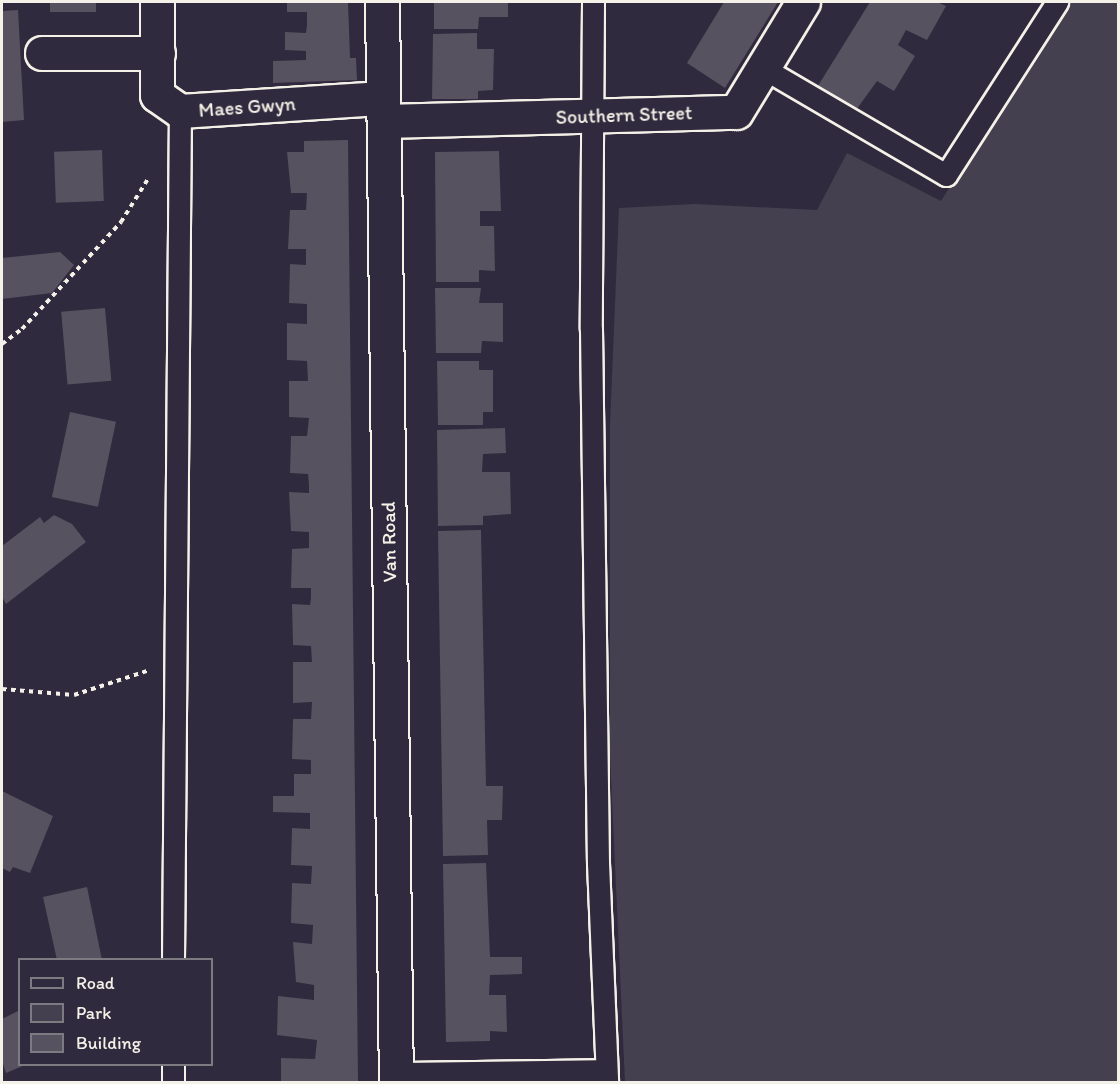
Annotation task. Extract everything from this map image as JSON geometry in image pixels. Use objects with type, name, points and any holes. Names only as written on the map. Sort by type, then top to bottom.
[{"type":"street","name":"Maes Gwyn","points":[[157,2],[157,95],[180,111],[383,110]]},
{"type":"street","name":"Van Road","points":[[382,2],[396,1078]]},
{"type":"street","name":"Southern Street","points":[[383,110],[592,117],[736,112],[803,2]]},
{"type":"street","points":[[42,53],[158,52]]},
{"type":"lane","points":[[396,1078],[607,1076],[598,863],[591,329],[593,2]]},
{"type":"lane","points":[[763,68],[946,176],[1057,2]]},
{"type":"lane","points":[[173,958],[173,663],[180,111]]},
{"type":"lane","points":[[173,1066],[173,1083]]},
{"type":"path","points":[[2,344],[22,329],[121,222],[151,174]]},
{"type":"path","points":[[2,688],[74,695],[173,663]]},
{"type":"green space","points":[[1065,2],[1118,2],[1118,1082],[625,1082],[610,757],[610,425],[619,208],[695,204],[817,210],[847,153],[941,201]]},
{"type":"building","points":[[50,2],[96,2],[96,12],[50,12]]},
{"type":"building","points":[[287,2],[348,2],[350,58],[356,58],[357,80],[273,83],[273,61],[306,60],[306,51],[285,50],[285,32],[306,33],[307,25],[307,12],[287,12]]},
{"type":"building","points":[[434,2],[508,2],[508,17],[479,17],[478,29],[434,29]]},
{"type":"building","points":[[724,2],[778,2],[725,88],[687,63]]},
{"type":"building","points":[[870,2],[937,2],[946,6],[927,40],[906,30],[898,45],[915,56],[894,91],[877,81],[854,113],[816,89]]},
{"type":"building","points":[[18,10],[24,120],[2,122],[2,11]]},
{"type":"building","points":[[477,33],[477,49],[494,49],[493,90],[478,91],[478,99],[432,99],[433,34]]},
{"type":"building","points":[[348,140],[358,1082],[281,1082],[281,1058],[315,1059],[317,1040],[277,1035],[278,996],[314,1000],[314,985],[296,982],[293,942],[312,944],[313,925],[291,923],[292,883],[311,884],[312,866],[291,865],[292,828],[310,829],[310,813],[273,812],[273,796],[294,796],[294,774],[311,774],[311,760],[292,759],[293,719],[311,719],[312,702],[293,703],[293,662],[312,662],[311,646],[293,645],[292,604],[310,605],[311,588],[291,588],[292,549],[309,548],[309,532],[291,531],[289,492],[309,493],[309,485],[308,474],[290,473],[291,436],[307,436],[309,418],[289,417],[289,381],[308,381],[307,361],[287,360],[287,323],[307,324],[307,304],[289,303],[290,264],[306,265],[306,249],[288,249],[290,210],[306,210],[307,193],[291,193],[287,152],[304,152],[304,141]]},
{"type":"building","points":[[102,150],[104,201],[56,203],[54,152]]},
{"type":"building","points":[[499,151],[501,211],[480,211],[480,226],[494,226],[495,271],[479,270],[479,282],[436,282],[435,152]]},
{"type":"building","points":[[60,252],[74,265],[52,293],[2,299],[2,258]]},
{"type":"building","points":[[435,288],[481,288],[479,303],[503,303],[503,342],[482,341],[481,353],[436,353]]},
{"type":"building","points":[[105,308],[111,381],[68,385],[61,312]]},
{"type":"building","points":[[437,361],[479,361],[479,370],[493,370],[493,412],[483,412],[483,425],[438,425]]},
{"type":"building","points":[[70,412],[116,422],[98,507],[52,497]]},
{"type":"building","points":[[505,428],[506,453],[483,454],[482,472],[510,472],[511,514],[483,516],[483,525],[438,526],[437,430]]},
{"type":"building","points":[[54,515],[72,524],[86,542],[6,604],[2,597],[2,546],[40,517],[44,523]]},
{"type":"building","points":[[481,530],[486,786],[503,786],[502,820],[487,820],[488,855],[443,856],[438,531]]},
{"type":"building","points":[[2,791],[53,816],[30,873],[13,867],[10,872],[2,868]]},
{"type":"building","points":[[486,863],[490,957],[522,957],[522,974],[490,975],[489,995],[506,995],[507,1032],[490,1031],[490,1041],[446,1042],[443,864]]},
{"type":"building","points":[[87,887],[102,958],[57,958],[43,897]]},
{"type":"building","points":[[18,1011],[18,1066],[23,1066],[6,1073],[2,1061],[2,1019]]}]
